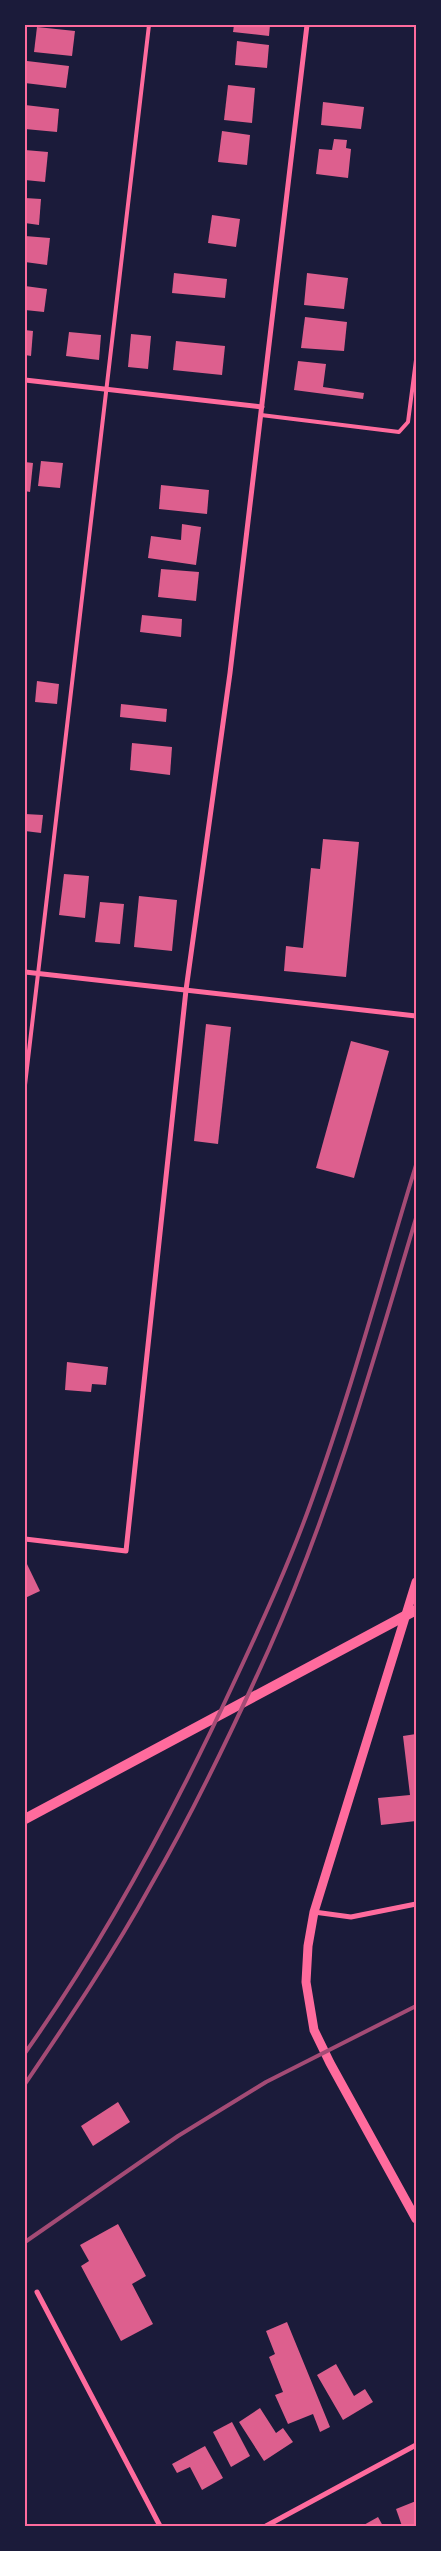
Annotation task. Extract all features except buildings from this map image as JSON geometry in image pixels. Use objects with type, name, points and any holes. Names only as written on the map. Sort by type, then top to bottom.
[{"type":"main road","points":[[25,1819],[416,1610]]},
{"type":"street","points":[[25,1539],[126,1551],[186,990],[228,683],[307,25]]},
{"type":"street","points":[[25,380],[262,407]]},
{"type":"street","points":[[25,972],[416,1016]]},
{"type":"street","points":[[416,1582],[314,1912],[307,1954],[306,1982],[314,2030],[330,2063],[416,2219]]},
{"type":"street","points":[[314,1912],[351,1917],[416,1904]]},
{"type":"street","points":[[37,2292],[160,2526]]},
{"type":"street","points":[[266,2526],[416,2445]]},
{"type":"lane","points":[[25,1085],[149,25]]},
{"type":"lane","points":[[261,415],[399,432],[408,422],[416,360]]},
{"type":"railway","points":[[25,2053],[85,1963],[165,1823],[213,1727],[267,1611],[296,1543],[327,1456],[354,1373],[416,1165]]},
{"type":"railway","points":[[25,2084],[74,2011],[136,1911],[183,1827],[242,1709],[291,1597],[331,1490],[350,1436],[416,1218]]},
{"type":"railway","points":[[25,2242],[178,2136],[266,2082],[416,2006]]}]
